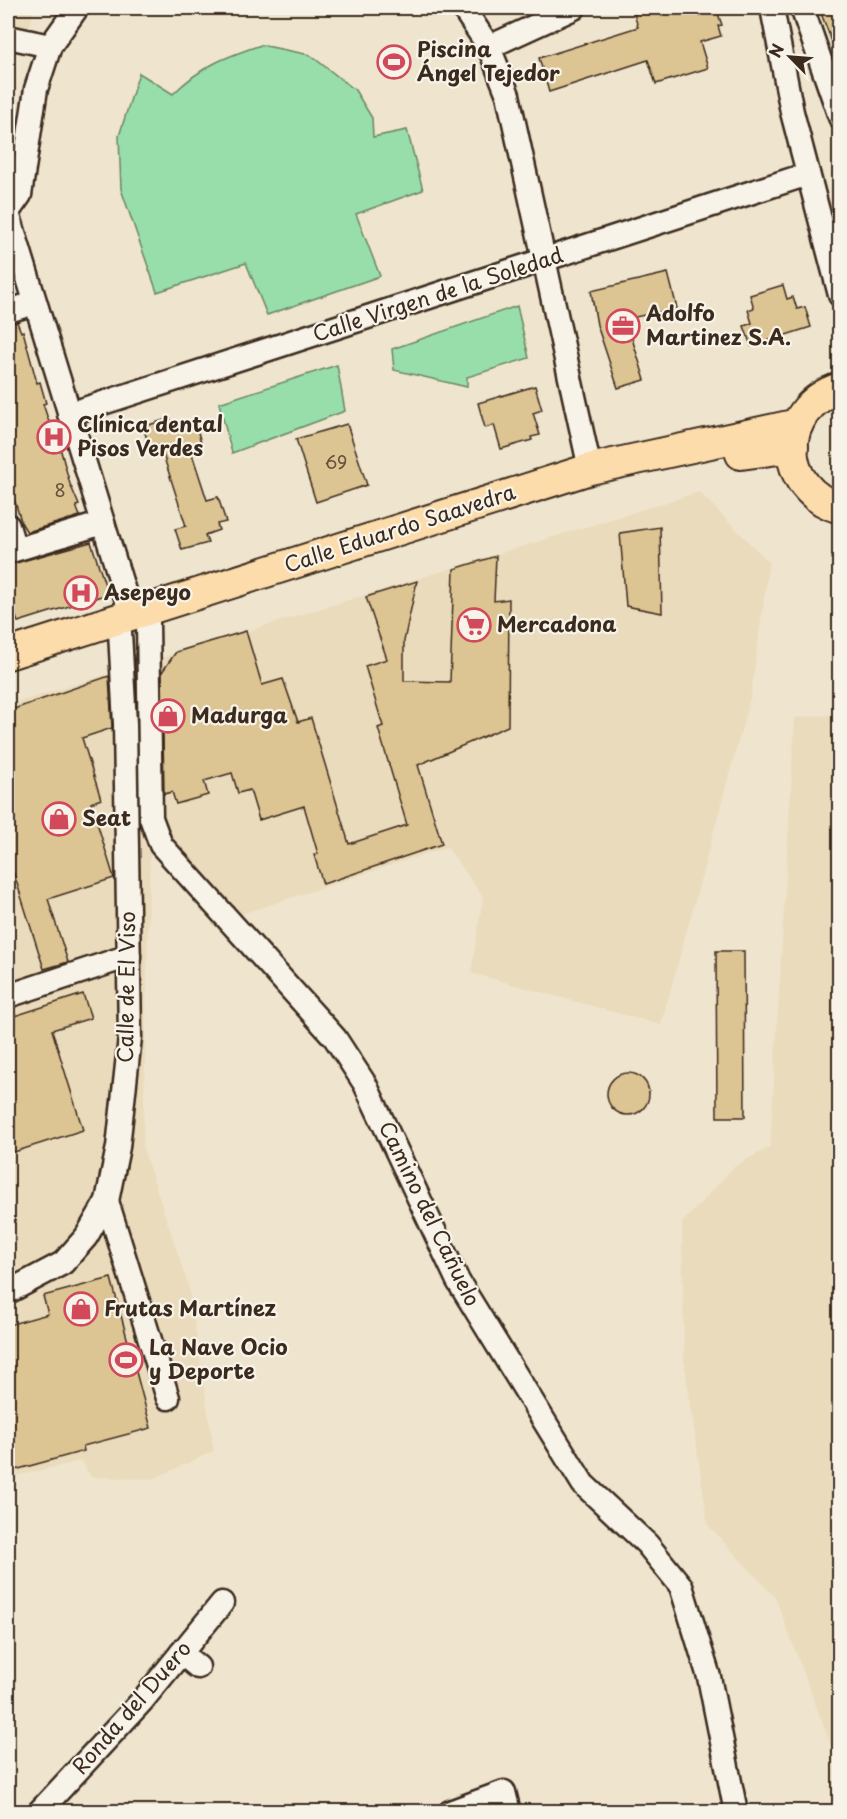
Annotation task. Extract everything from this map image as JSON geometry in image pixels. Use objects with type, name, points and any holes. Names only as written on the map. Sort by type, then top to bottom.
[{"type":"main road","points":[[840,388],[814,399],[802,412],[793,458],[801,483],[816,499],[840,508]]},
{"type":"main road","name":"Calle Eduardo Saavedra","points":[[8,668],[133,623],[590,469],[687,455],[796,435]]},
{"type":"main road","name":"Calle Eduardo Saavedra","points":[[8,654],[133,623],[449,525],[633,473],[687,455]]},
{"type":"street","points":[[77,8],[50,46],[36,89],[20,195],[8,213],[133,623]]},
{"type":"street","points":[[463,8],[489,47],[508,95],[542,261],[590,469]]},
{"type":"street","points":[[489,47],[574,8]]},
{"type":"street","points":[[772,8],[792,112],[840,295]]},
{"type":"street","points":[[802,8],[840,117]]},
{"type":"street","points":[[8,37],[50,46]]},
{"type":"street","name":"Calle Virgen de la Soledad","points":[[69,414],[808,174]]},
{"type":"street","points":[[8,311],[35,303]]},
{"type":"street","points":[[8,526],[11,551],[103,523]]},
{"type":"street","name":"Calle de El Viso","points":[[8,1292],[63,1263],[86,1237],[107,1202],[118,1147],[130,1037],[133,623]]},
{"type":"street","name":"Camino del Cañuelo","points":[[133,623],[153,830],[161,844],[335,1038],[365,1084],[458,1281],[583,1484],[647,1544],[681,1586],[709,1677],[736,1812]]},
{"type":"street","points":[[8,996],[129,956]]},
{"type":"street","points":[[107,1202],[168,1398]]},
{"type":"street","name":"Ronda del Duero","points":[[39,1812],[142,1701],[189,1660],[222,1603]]},
{"type":"street","points":[[450,1812],[506,1802]]},
{"type":"shaded area","points":[[8,8],[35,8],[29,28],[8,23]]},
{"type":"shaded area","points":[[699,492],[769,562],[751,695],[661,1025],[471,973],[483,897],[447,847],[214,923],[150,848],[143,1148],[189,1288],[214,1451],[153,1479],[91,1477],[81,1461],[8,1478],[8,705]]},
{"type":"shaded area","points":[[840,714],[839,1767],[775,1597],[708,1525],[684,1360],[682,1223],[735,1166],[770,1147],[795,718]]},
{"type":"green space","points":[[261,45],[310,55],[355,90],[372,118],[373,137],[407,130],[423,190],[356,214],[380,276],[267,315],[246,263],[157,292],[121,189],[119,136],[139,73],[173,94],[183,84],[214,63]]},
{"type":"green space","points":[[517,306],[529,358],[467,377],[467,387],[394,370],[392,349]]},
{"type":"green space","points":[[337,365],[345,411],[232,453],[219,403]]},
{"type":"building","points":[[648,8],[716,8],[722,25],[718,26],[721,36],[700,42],[708,68],[656,84],[648,60],[549,92],[539,58],[638,27],[634,14]]},
{"type":"building","points":[[819,8],[840,8],[840,55],[837,55]]},
{"type":"building","points":[[668,273],[677,308],[626,319],[645,380],[618,388],[597,325],[591,291]]},
{"type":"building","points":[[783,285],[787,299],[793,297],[797,309],[805,307],[811,327],[751,346],[744,326],[752,323],[748,310],[754,308],[750,295]]},
{"type":"building","points":[[17,322],[21,332],[23,331],[37,383],[40,382],[46,403],[43,404],[53,434],[56,433],[70,484],[79,505],[76,506],[80,516],[27,532],[22,524],[8,480],[8,324]]},
{"type":"building","points":[[535,386],[542,410],[533,413],[540,435],[531,437],[532,440],[501,449],[494,425],[485,428],[478,403]]},
{"type":"building","points":[[170,418],[174,426],[185,422],[187,428],[196,425],[203,450],[192,454],[207,500],[218,497],[226,522],[217,524],[219,530],[205,535],[208,543],[182,550],[175,529],[186,526],[160,445],[150,448],[143,427]]},
{"type":"building","points":[[347,424],[367,485],[316,502],[296,439]]},
{"type":"building","points":[[660,527],[662,613],[626,606],[620,533]]},
{"type":"building","points":[[91,542],[108,594],[18,622],[8,597],[8,565]]},
{"type":"building","points":[[496,556],[494,601],[509,599],[508,726],[418,765],[442,844],[323,884],[314,855],[318,854],[304,806],[259,820],[250,790],[238,793],[232,773],[204,781],[208,795],[176,804],[172,792],[164,794],[162,672],[176,652],[246,631],[262,685],[283,679],[298,722],[311,718],[349,844],[407,825],[378,728],[383,726],[365,666],[387,659],[366,597],[417,581],[404,641],[404,681],[450,682],[454,569]]},
{"type":"building","points":[[109,676],[112,728],[82,738],[101,799],[91,803],[114,878],[48,899],[68,962],[44,969],[8,855],[8,711]]},
{"type":"building","points":[[716,951],[744,951],[745,1117],[717,1117]]},
{"type":"building","points":[[83,994],[91,1018],[52,1030],[83,1130],[8,1154],[8,1018]]},
{"type":"building","points":[[628,1073],[643,1079],[649,1094],[643,1109],[628,1115],[613,1109],[607,1094],[613,1079]]},
{"type":"building","points":[[111,1278],[151,1428],[83,1446],[84,1451],[15,1470],[8,1443],[8,1325],[48,1314],[43,1296]]},
{"type":"place","name":"Piscina Ángel Tejedor","points":[[394,62]]},
{"type":"place","name":"Adolfo Martinez S.A.","points":[[623,326]]},
{"type":"place","name":"Clínica dental Pisos Verdes","points":[[54,437]]},
{"type":"place","name":"Asepeyo","points":[[81,593]]},
{"type":"place","name":"Mercadona","points":[[474,625]]},
{"type":"place","name":"Madurga","points":[[168,716]]},
{"type":"place","name":"Seat","points":[[59,819]]},
{"type":"place","name":"Frutas Martínez","points":[[81,1309]]},
{"type":"place","name":"La Nave Ocio y Deporte","points":[[126,1360]]}]
